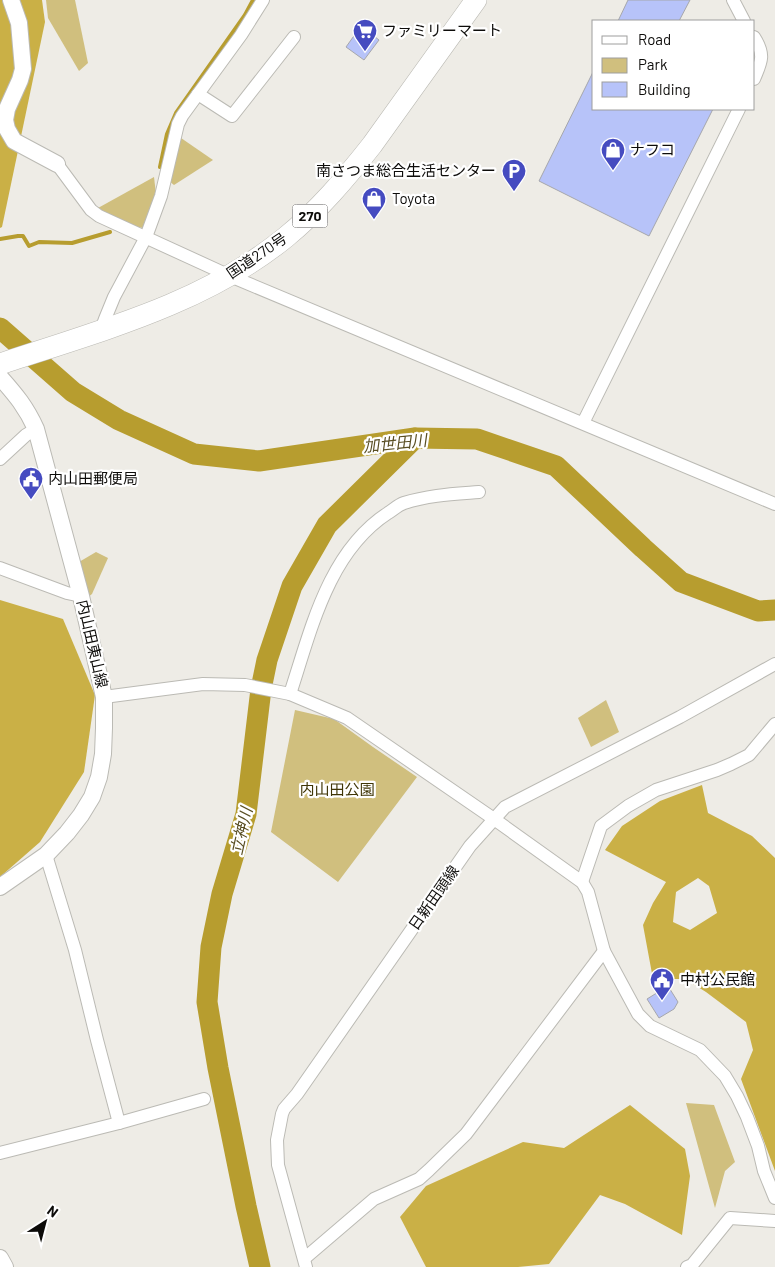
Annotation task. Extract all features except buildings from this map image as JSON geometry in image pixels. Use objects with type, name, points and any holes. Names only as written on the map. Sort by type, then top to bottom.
[{"type":"highway","name":"国道270号","points":[[1,368],[201,291],[254,261],[286,237],[331,194],[372,145],[476,0]]},
{"type":"street","points":[[11,0],[19,23],[23,69],[7,108],[5,120],[7,129],[14,141],[56,164],[91,210],[99,216],[230,276],[775,504]]},
{"type":"street","points":[[101,330],[114,298],[146,238],[162,196],[178,124],[241,35],[263,0]]},
{"type":"street","points":[[733,0],[743,20]]},
{"type":"street","points":[[198,94],[232,116],[294,37]]},
{"type":"street","points":[[755,39],[762,57],[755,77]]},
{"type":"street","points":[[583,423],[739,110]]},
{"type":"street","name":"内山田東山線","points":[[0,888],[46,855],[81,815],[92,797],[96,784],[103,754],[104,728],[104,697],[81,596],[36,429],[1,368]]},
{"type":"street","points":[[0,459],[26,435],[36,429]]},
{"type":"street","points":[[285,693],[322,599],[334,575],[354,545],[375,521],[402,504],[432,496],[479,492]]},
{"type":"street","points":[[0,568],[67,593],[81,596]]},
{"type":"street","name":"日新田頭線","points":[[305,1263],[278,1165],[276,1140],[282,1114],[470,846],[506,807],[680,717],[775,664]]},
{"type":"street","points":[[104,697],[203,684],[242,685],[285,693],[347,718],[582,882],[588,892],[604,951],[638,1014],[650,1026],[700,1050],[725,1076],[747,1118],[775,1198]]},
{"type":"street","points":[[582,882],[601,826],[628,806],[656,790],[718,770],[749,754],[775,724]]},
{"type":"street","points":[[46,855],[75,950],[119,1123]]},
{"type":"street","points":[[305,1263],[374,1199],[419,1179],[466,1134],[604,951]]},
{"type":"street","points":[[0,1153],[204,1099]]},
{"type":"street","points":[[687,1267],[692,1266],[730,1218],[775,1221]]},
{"type":"street","points":[[0,1258],[5,1267]]},
{"type":"green space","points":[[46,0],[75,0],[88,63],[79,71],[48,18]]},
{"type":"green space","points":[[181,138],[213,160],[174,185],[169,181]]},
{"type":"green space","points":[[154,177],[156,194],[144,228],[120,221],[98,208]]},
{"type":"green space","points":[[96,552],[108,558],[92,594],[88,597],[79,562]]},
{"type":"green space","points":[[606,700],[619,732],[591,747],[578,718]]},
{"type":"green space","name":"内山田公園","points":[[295,710],[334,719],[417,777],[338,882],[271,832]]},
{"type":"green space","points":[[686,1103],[714,1105],[735,1162],[725,1171],[715,1208]]},
{"type":"shaded area","points":[[0,0],[42,0],[45,22],[2,227],[0,228]]},
{"type":"shaded area","points":[[0,600],[63,619],[95,695],[84,772],[40,842],[0,877]]},
{"type":"shaded area","points":[[702,785],[708,813],[752,836],[775,858],[775,1171],[741,1079],[753,1050],[746,1022],[685,979],[653,979],[643,925],[653,903],[666,882],[605,850],[622,826],[660,801]],"holes":[[[698,878],[709,886],[717,913],[690,930],[673,922],[676,892]]]},
{"type":"shaded area","points":[[630,1105],[685,1149],[690,1176],[682,1235],[625,1204],[600,1195],[549,1264],[518,1267],[426,1267],[400,1217],[426,1186],[523,1142],[564,1148]]},
{"type":"waterway","points":[[160,167],[167,134],[176,113],[245,15],[253,0]]},
{"type":"waterway","points":[[0,239],[23,236],[29,246],[39,242],[72,243],[110,232]]},
{"type":"waterway","name":"加世田川","points":[[0,328],[73,392],[119,420],[194,454],[259,461],[415,438],[477,439],[556,466],[681,582],[758,611],[775,610]]},
{"type":"waterway","name":"立神川","points":[[260,1267],[218,1068],[207,1002],[211,947],[222,894],[246,814],[261,689],[267,660],[292,586],[327,525],[415,438]]},
{"type":"place","name":"ファミリーマート","points":[[365,52]]},
{"type":"place","name":"ナフコ","points":[[613,171]]},
{"type":"place","name":"南さつま総合生活センター","points":[[514,192]]},
{"type":"place","name":"Toyota","points":[[374,220]]},
{"type":"place","name":"内山田郵便局","points":[[31,500]]},
{"type":"place","name":"中村公民館","points":[[662,1001]]}]
